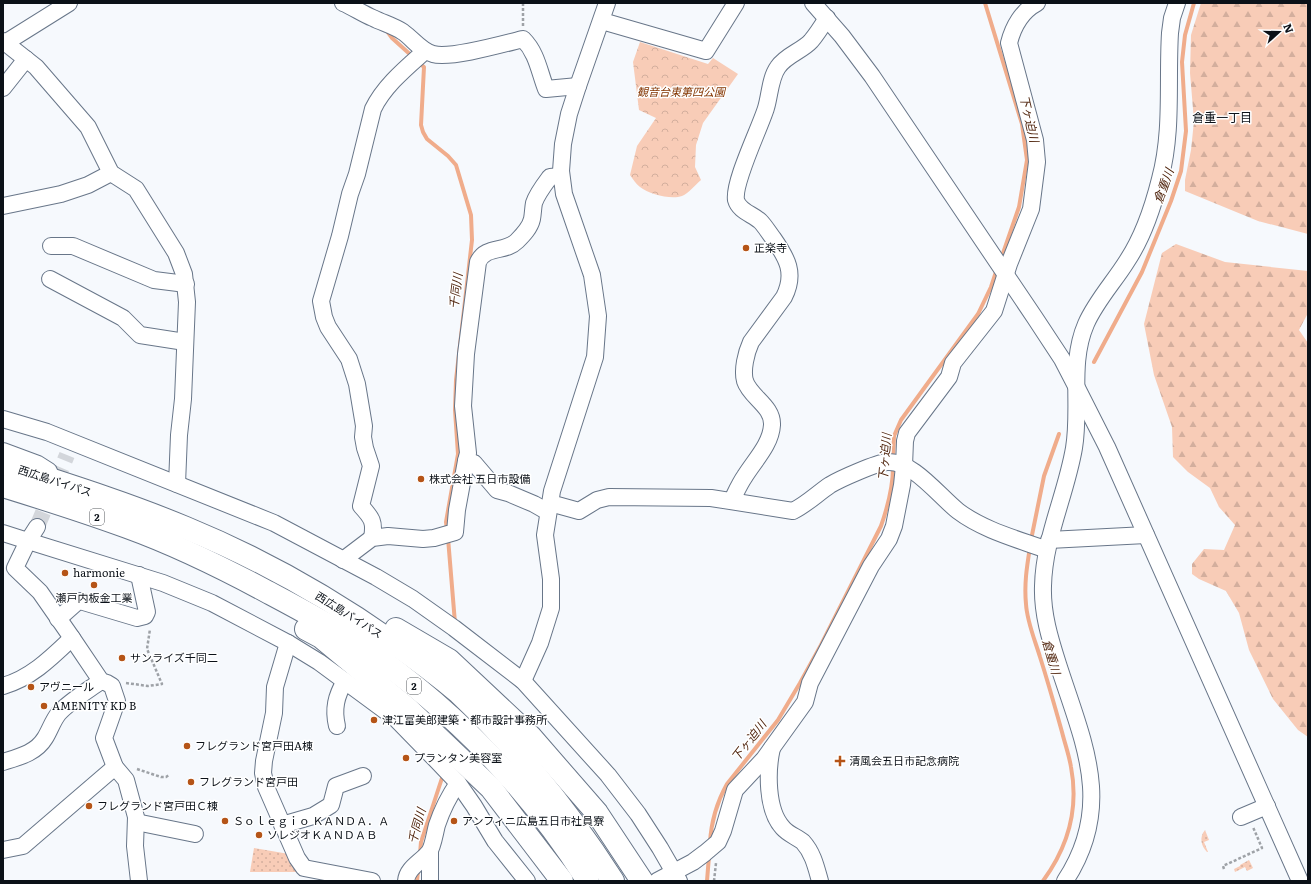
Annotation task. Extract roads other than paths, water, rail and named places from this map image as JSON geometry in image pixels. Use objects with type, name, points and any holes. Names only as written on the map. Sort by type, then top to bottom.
[{"type":"highway","name":"西広島バイパス","points":[[3,464],[131,506],[188,528],[243,554],[290,579],[357,618],[411,656],[457,692],[501,734],[544,784],[591,847],[613,881]]},
{"type":"highway","name":"西広島バイパス","points":[[3,486],[128,528],[189,553],[304,611],[356,642],[435,702],[485,749],[527,796],[572,856],[588,881]]},
{"type":"highway","name":"2","points":[[189,553],[253,600],[321,637],[408,709],[491,788],[562,881]]},
{"type":"highway","name":"2","points":[[290,579],[369,613],[449,660],[530,736],[597,813],[642,881]]},
{"type":"street","points":[[69,3],[4,42],[46,77],[88,126],[111,173],[136,189],[176,253],[180,263],[186,284],[187,302],[183,399],[179,435],[177,484]]},
{"type":"street","points":[[343,3],[405,33],[423,53],[441,56],[488,48],[523,39],[529,45],[537,59],[546,89],[578,86]]},
{"type":"street","points":[[523,681],[540,643],[551,608],[551,579],[545,535],[552,491],[595,357],[598,316],[592,275],[564,194],[561,176],[562,144],[578,86],[608,3]]},
{"type":"street","points":[[602,21],[706,51],[736,3]]},
{"type":"street","points":[[813,3],[827,18],[868,70],[889,100],[1062,359],[1078,393],[1107,447],[1300,881]]},
{"type":"street","points":[[656,881],[677,876],[718,842],[723,831],[735,790],[764,759],[805,702],[810,683],[871,566],[889,538],[894,526],[896,464],[904,452],[907,433],[949,377],[953,363],[994,311],[1023,225],[1031,209],[1037,162],[1035,140],[1008,43],[1010,36],[1025,11],[1037,3]]},
{"type":"street","points":[[1065,881],[1083,843],[1090,824],[1092,796],[1090,767],[1047,625],[1039,544],[1074,450],[1078,393],[1078,356],[1080,341],[1085,325],[1092,311],[1123,268],[1137,245],[1160,178],[1168,131],[1170,33],[1172,18],[1177,3]]},
{"type":"street","points":[[732,500],[744,477],[763,448],[771,431],[772,423],[766,408],[750,391],[745,382],[744,375],[748,348],[788,290],[790,271],[778,246],[761,222],[740,208],[736,201],[736,194],[742,170],[765,110],[774,74],[778,66],[811,42],[827,18]]},
{"type":"street","points":[[372,538],[374,525],[372,518],[361,506],[371,466],[363,437],[364,426],[357,384],[349,359],[328,327],[321,308],[321,301],[340,236],[350,194],[357,174],[373,109],[381,96],[409,65],[423,53]]},
{"type":"street","points":[[3,88],[26,59]]},
{"type":"street","points":[[3,206],[61,194],[88,186],[111,173]]},
{"type":"street","points":[[343,560],[372,538],[388,536],[423,539],[455,532],[457,510],[468,454],[463,406],[465,362],[478,262],[480,257],[485,253],[510,247],[526,232],[532,220],[534,203],[542,187],[550,177],[561,176]]},
{"type":"street","points":[[51,246],[73,246],[114,256],[154,280],[186,284]]},
{"type":"street","points":[[50,279],[123,318],[140,335],[185,342]]},
{"type":"street","points":[[3,419],[36,428],[70,449],[177,484],[274,523],[376,577],[413,599],[454,628],[523,681],[608,775],[638,814],[677,876]]},
{"type":"street","points":[[3,451],[38,464],[84,490]]},
{"type":"street","points":[[466,461],[474,463],[497,490],[549,508],[578,511],[602,498],[616,496],[711,498],[732,500],[793,511],[831,484],[863,470],[896,464],[958,511],[981,525],[1039,544],[1146,535]]},
{"type":"street","points":[[3,494],[40,498]]},
{"type":"street","points":[[37,527],[9,569],[40,592],[105,683],[112,686],[117,700],[104,738],[115,767],[126,780],[136,817],[135,846],[139,881]]},
{"type":"street","points":[[3,532],[28,542],[163,583],[212,603],[288,643],[319,662],[395,718],[458,783],[495,841],[527,881]]},
{"type":"street","points":[[58,619],[80,601],[137,618],[145,616],[147,612],[139,575]]},
{"type":"street","points":[[3,686],[25,677],[47,662],[72,638]]},
{"type":"street","points":[[288,643],[275,686],[274,713],[264,761],[263,773],[266,786],[297,858],[304,868],[372,881]]},
{"type":"street","points":[[337,726],[335,706],[340,690],[345,681]]},
{"type":"street","points":[[3,762],[24,755],[37,747],[45,738],[58,714],[64,708],[105,683]]},
{"type":"street","points":[[772,747],[768,782],[777,820],[783,828],[802,842],[811,852],[820,881]]},
{"type":"street","points":[[3,850],[24,846],[115,767]]},
{"type":"street","points":[[282,825],[313,816],[331,805],[336,786],[363,776]]},
{"type":"street","points":[[409,875],[427,854],[448,797],[458,783]]},
{"type":"street","points":[[1246,820],[1267,806]]},
{"type":"street","points":[[136,822],[195,834]]},
{"type":"street","points":[[427,854],[430,881]]},
{"type":"waterway","name":"下ヶ迫川","points":[[985,3],[1022,124],[1027,160],[1019,207],[1001,259]]},
{"type":"waterway","name":"倉重川","points":[[1094,362],[1142,272],[1171,201],[1181,171],[1186,131],[1182,62],[1185,35],[1194,3]]},
{"type":"waterway","name":"千同川","points":[[387,31],[392,38],[413,57]]},
{"type":"waterway","name":"千同川","points":[[418,62],[424,67],[421,125],[423,132],[427,139],[448,156],[456,165],[471,215],[472,240],[456,380],[455,410],[458,454],[446,522],[447,530]]},
{"type":"waterway","name":"下ヶ迫川","points":[[893,460],[894,436],[901,420],[978,314],[991,287],[997,269]]},
{"type":"waterway","name":"倉重川","points":[[1031,540],[1044,476],[1059,434]]},
{"type":"waterway","name":"下ヶ迫川","points":[[710,843],[715,813],[727,784],[778,720],[821,645],[881,526],[890,497],[893,467]]},
{"type":"waterway","name":"千同川","points":[[448,538],[455,623]]},
{"type":"waterway","name":"倉重川","points":[[1030,547],[1025,589],[1028,617],[1068,754],[1071,767],[1074,798],[1065,841],[1052,868],[1043,881]]},
{"type":"waterway","name":"千同川","points":[[420,854],[421,842],[442,778]]},
{"type":"waterway","name":"下ヶ迫川","points":[[707,881],[709,856]]},
{"type":"waterway","name":"千同川","points":[[417,881],[418,871]]},
{"type":"tunnel","points":[[37,527],[67,455]]},
{"type":"place","name":"正楽寺","points":[[746,248]]},
{"type":"place","name":"株式会社 五日市設備","points":[[421,479]]},
{"type":"place","name":"harmonie","points":[[65,573]]},
{"type":"place","name":"瀬戸内板金工業","points":[[94,585]]},
{"type":"place","name":"サンライズ千同二","points":[[122,658]]},
{"type":"place","name":"アヴニール","points":[[31,687]]},
{"type":"place","name":"AMENITY KD B","points":[[44,706]]},
{"type":"place","name":"津江富美郎建築・都市設計事務所","points":[[374,720]]},
{"type":"place","name":"フレグランド宮戸田A棟","points":[[187,746]]},
{"type":"place","name":"プランタン美容室","points":[[406,758]]},
{"type":"place","name":"清風会五日市記念病院","points":[[840,761]]},
{"type":"place","name":"フレグランド宮戸田","points":[[191,782]]},
{"type":"place","name":"フレグランド宮戸田Ｃ棟","points":[[89,806]]},
{"type":"place","name":"Ｓｏｌｅｇｉｏ ＫＡＮＤＡ．Ａ","points":[[225,821]]},
{"type":"place","name":"アンフィニ広島五日市社員寮","points":[[454,821]]},
{"type":"place","name":"ソレジオＫＡＮＤＡＢ","points":[[259,835]]},
{"type":"district","name":"倉重一丁目","points":[[1222,118]]},
{"type":"park label","name":"観音台東第四公園","points":[[681,92]]}]
